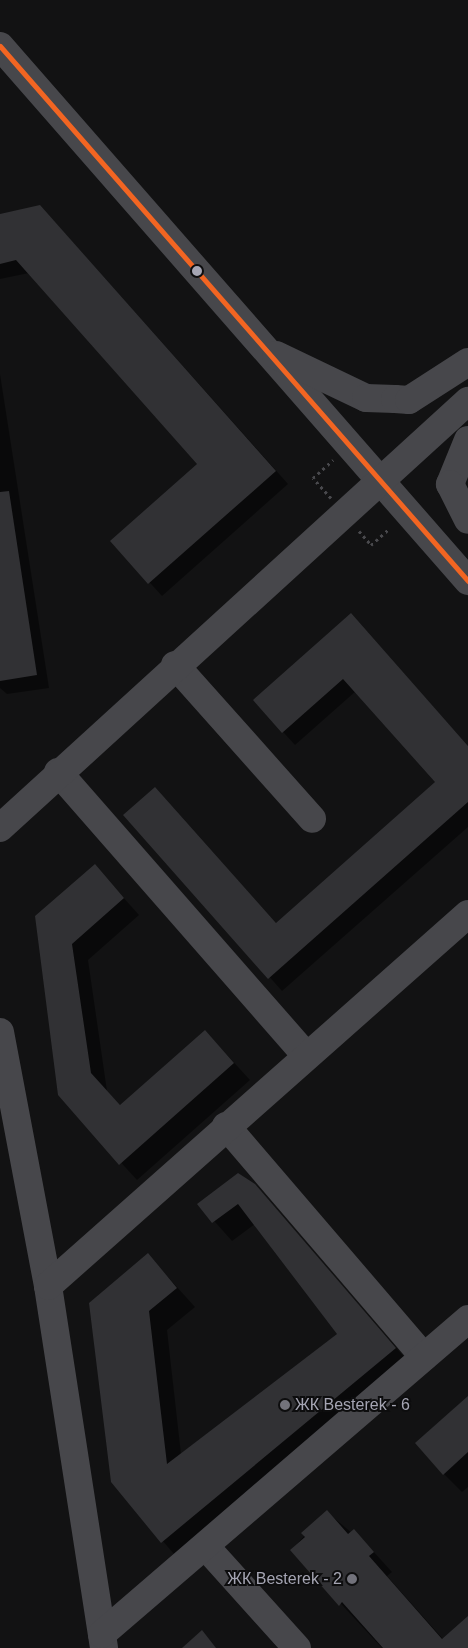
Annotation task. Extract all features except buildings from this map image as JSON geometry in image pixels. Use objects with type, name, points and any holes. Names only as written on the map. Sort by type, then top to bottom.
[{"type":"street","points":[[0,46],[468,581]]},
{"type":"street","points":[[262,347],[366,398],[409,400],[468,362]]},
{"type":"street","points":[[0,828],[175,665],[378,480],[468,401]]},
{"type":"street","points":[[468,440],[450,484],[468,520]]},
{"type":"street","points":[[175,665],[312,819]]},
{"type":"street","points":[[58,772],[306,1054]]},
{"type":"street","points":[[48,1286],[306,1054],[468,914]]},
{"type":"street","points":[[0,1032],[48,1286],[103,1641]]},
{"type":"street","points":[[226,1126],[424,1357]]},
{"type":"street","points":[[103,1641],[206,1547],[468,1319]]},
{"type":"street","points":[[206,1547],[297,1648]]},
{"type":"path","points":[[326,493],[313,478],[334,459]]},
{"type":"path","points":[[356,527],[371,544],[394,524]]},
{"type":"transit line","points":[[0,46],[468,581]]},
{"type":"place","name":"ЖК Besterek - 6","points":[[285,1405]]},
{"type":"place","name":"ЖК Besterek - 2","points":[[352,1579]]}]
